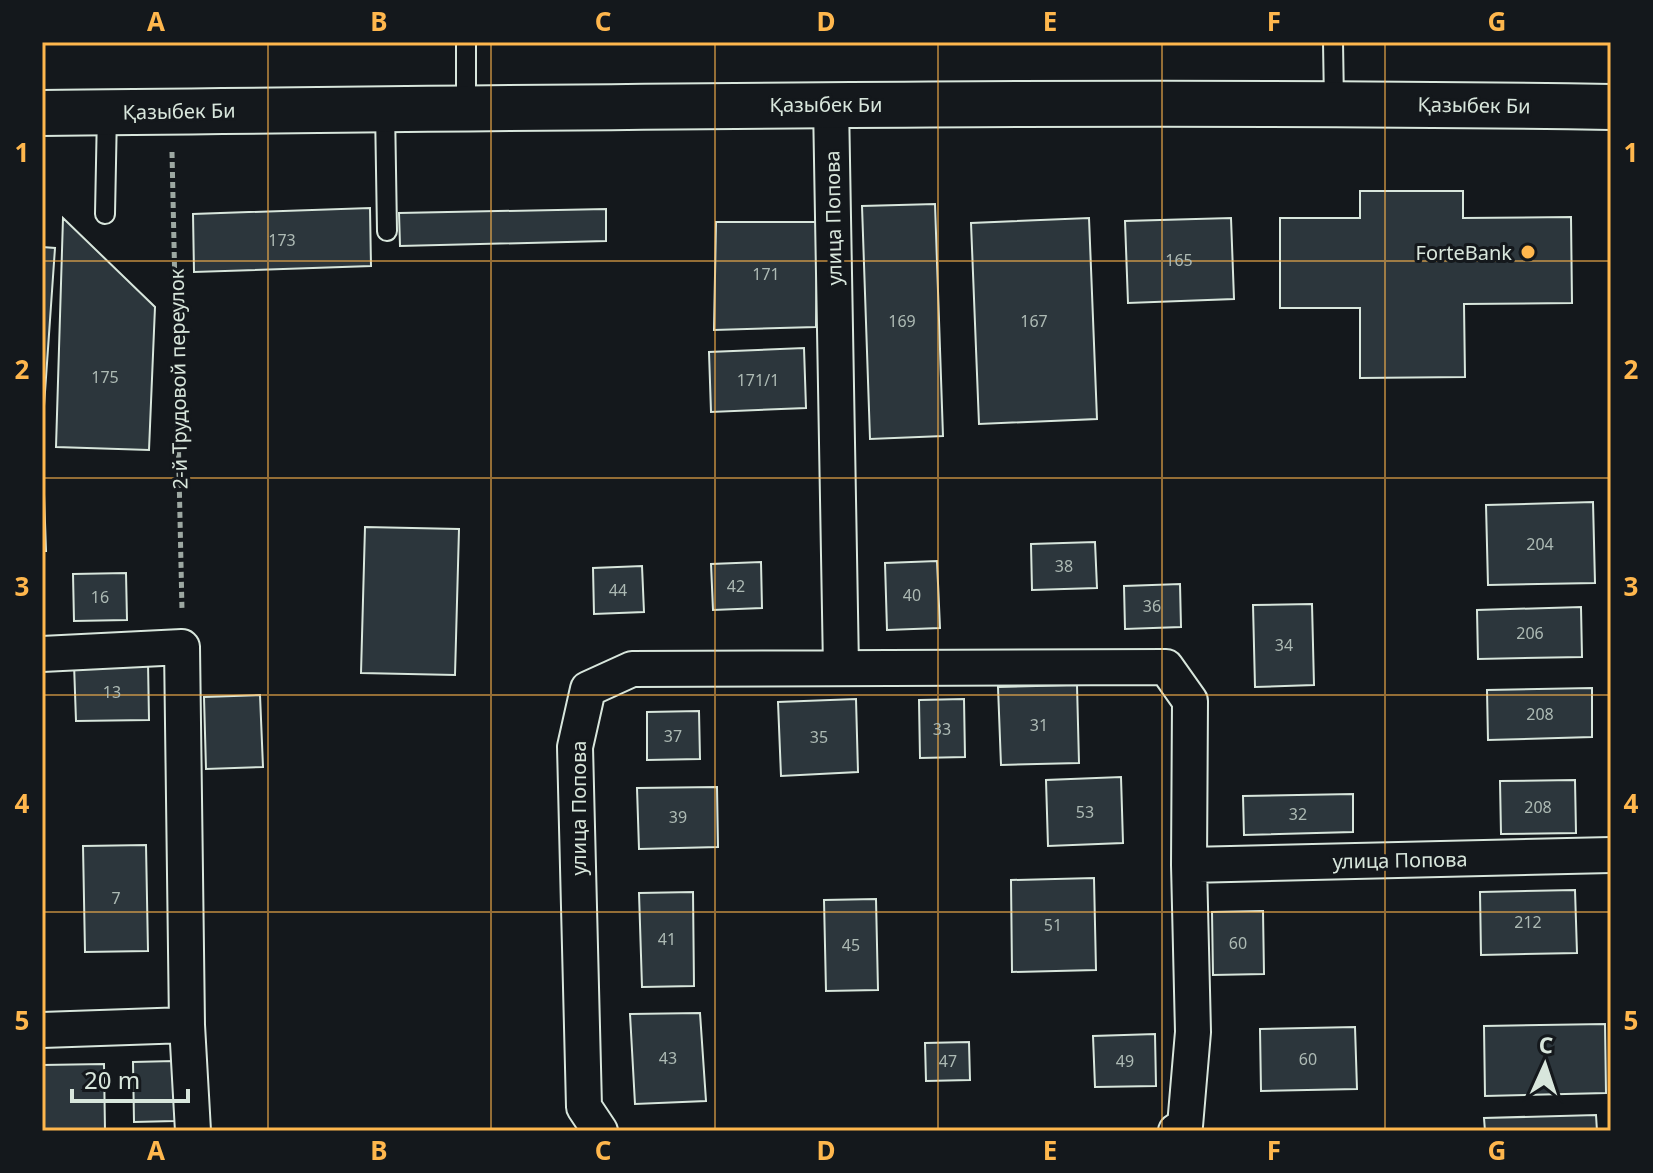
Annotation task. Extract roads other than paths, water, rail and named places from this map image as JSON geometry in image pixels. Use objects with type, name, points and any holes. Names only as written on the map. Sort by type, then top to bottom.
[{"type":"street","name":"Қазыбек Би","points":[[42,113],[831,104],[1334,103],[1611,107]]},
{"type":"street","name":"улица Попова","points":[[831,104],[841,668]]},
{"type":"street","points":[[42,654],[182,647],[187,1025],[193,1131]]},
{"type":"street","name":"улица Попова","points":[[600,1131],[584,1107],[575,747],[588,689],[632,669],[1166,667],[1190,701],[1189,865],[1193,1032],[1185,1126],[1176,1131]]},
{"type":"street","name":"улица Попова","points":[[1189,865],[1611,855]]},
{"type":"street","points":[[42,1030],[187,1025]]},
{"type":"lane","points":[[466,42],[466,108]]},
{"type":"lane","points":[[1333,42],[1334,103]]},
{"type":"lane","points":[[385,109],[387,231]]},
{"type":"lane","points":[[105,214],[107,112]]},
{"type":"place","name":"ForteBank","points":[[1528,252]]}]
